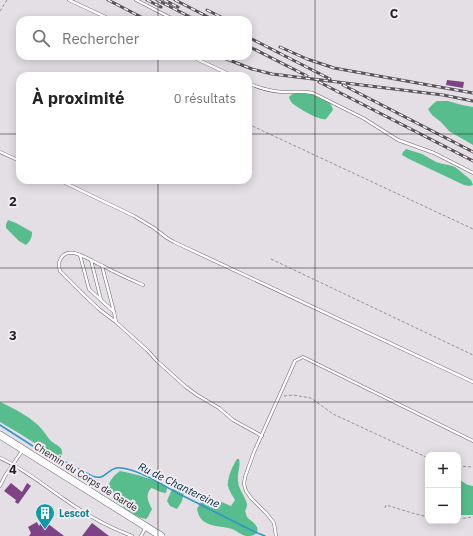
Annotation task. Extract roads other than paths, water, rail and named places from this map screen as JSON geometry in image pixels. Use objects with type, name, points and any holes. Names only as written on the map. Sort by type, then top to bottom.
[{"type":"street","name":"Chemin du Corps de Garde","points":[[0,435],[161,536]]},
{"type":"lane","points":[[69,0],[103,16]]},
{"type":"lane","points":[[136,0],[167,16]]},
{"type":"lane","points":[[199,60],[224,72]]},
{"type":"lane","points":[[252,85],[266,90],[280,92],[313,93],[363,118],[398,140],[434,153],[473,173]]},
{"type":"lane","points":[[0,152],[16,160]]},
{"type":"lane","points":[[67,184],[134,216],[174,242],[473,382]]},
{"type":"lane","points":[[143,285],[74,253],[63,255],[58,265],[60,271],[100,310],[148,350],[157,361],[186,387],[219,408],[232,420],[262,436]]},
{"type":"lane","points":[[80,255],[89,289],[114,312]]},
{"type":"lane","points":[[91,260],[102,302]]},
{"type":"lane","points":[[102,266],[116,322]]},
{"type":"lane","points":[[276,536],[274,523],[246,491],[244,477],[295,361],[303,357],[473,441]]},
{"type":"lane","points":[[0,486],[23,449]]},
{"type":"lane","points":[[0,458],[13,464],[96,519],[132,536]]},
{"type":"lane","points":[[141,536],[146,527]]},
{"type":"waterway","name":"Ru de Chantereine","points":[[0,425],[36,448],[92,476],[100,477],[112,469],[118,468],[138,472],[236,523],[265,536]]},
{"type":"railway","points":[[108,0],[139,16]]},
{"type":"railway","points":[[147,0],[161,7]]},
{"type":"railway","points":[[157,0],[188,16]]},
{"type":"railway","points":[[164,0],[178,7]]},
{"type":"railway","points":[[175,0],[206,16]]},
{"type":"railway","points":[[207,10],[219,16]]},
{"type":"railway","points":[[252,39],[330,79]]},
{"type":"railway","points":[[280,47],[307,59],[334,68],[473,93]]},
{"type":"railway","points":[[252,48],[307,76]]},
{"type":"railway","points":[[229,60],[252,69],[272,74],[443,95],[473,101]]},
{"type":"railway","points":[[319,82],[473,161]]},
{"type":"railway","points":[[343,85],[473,152]]},
{"type":"place","name":"Lescot","points":[[45,530]]}]
